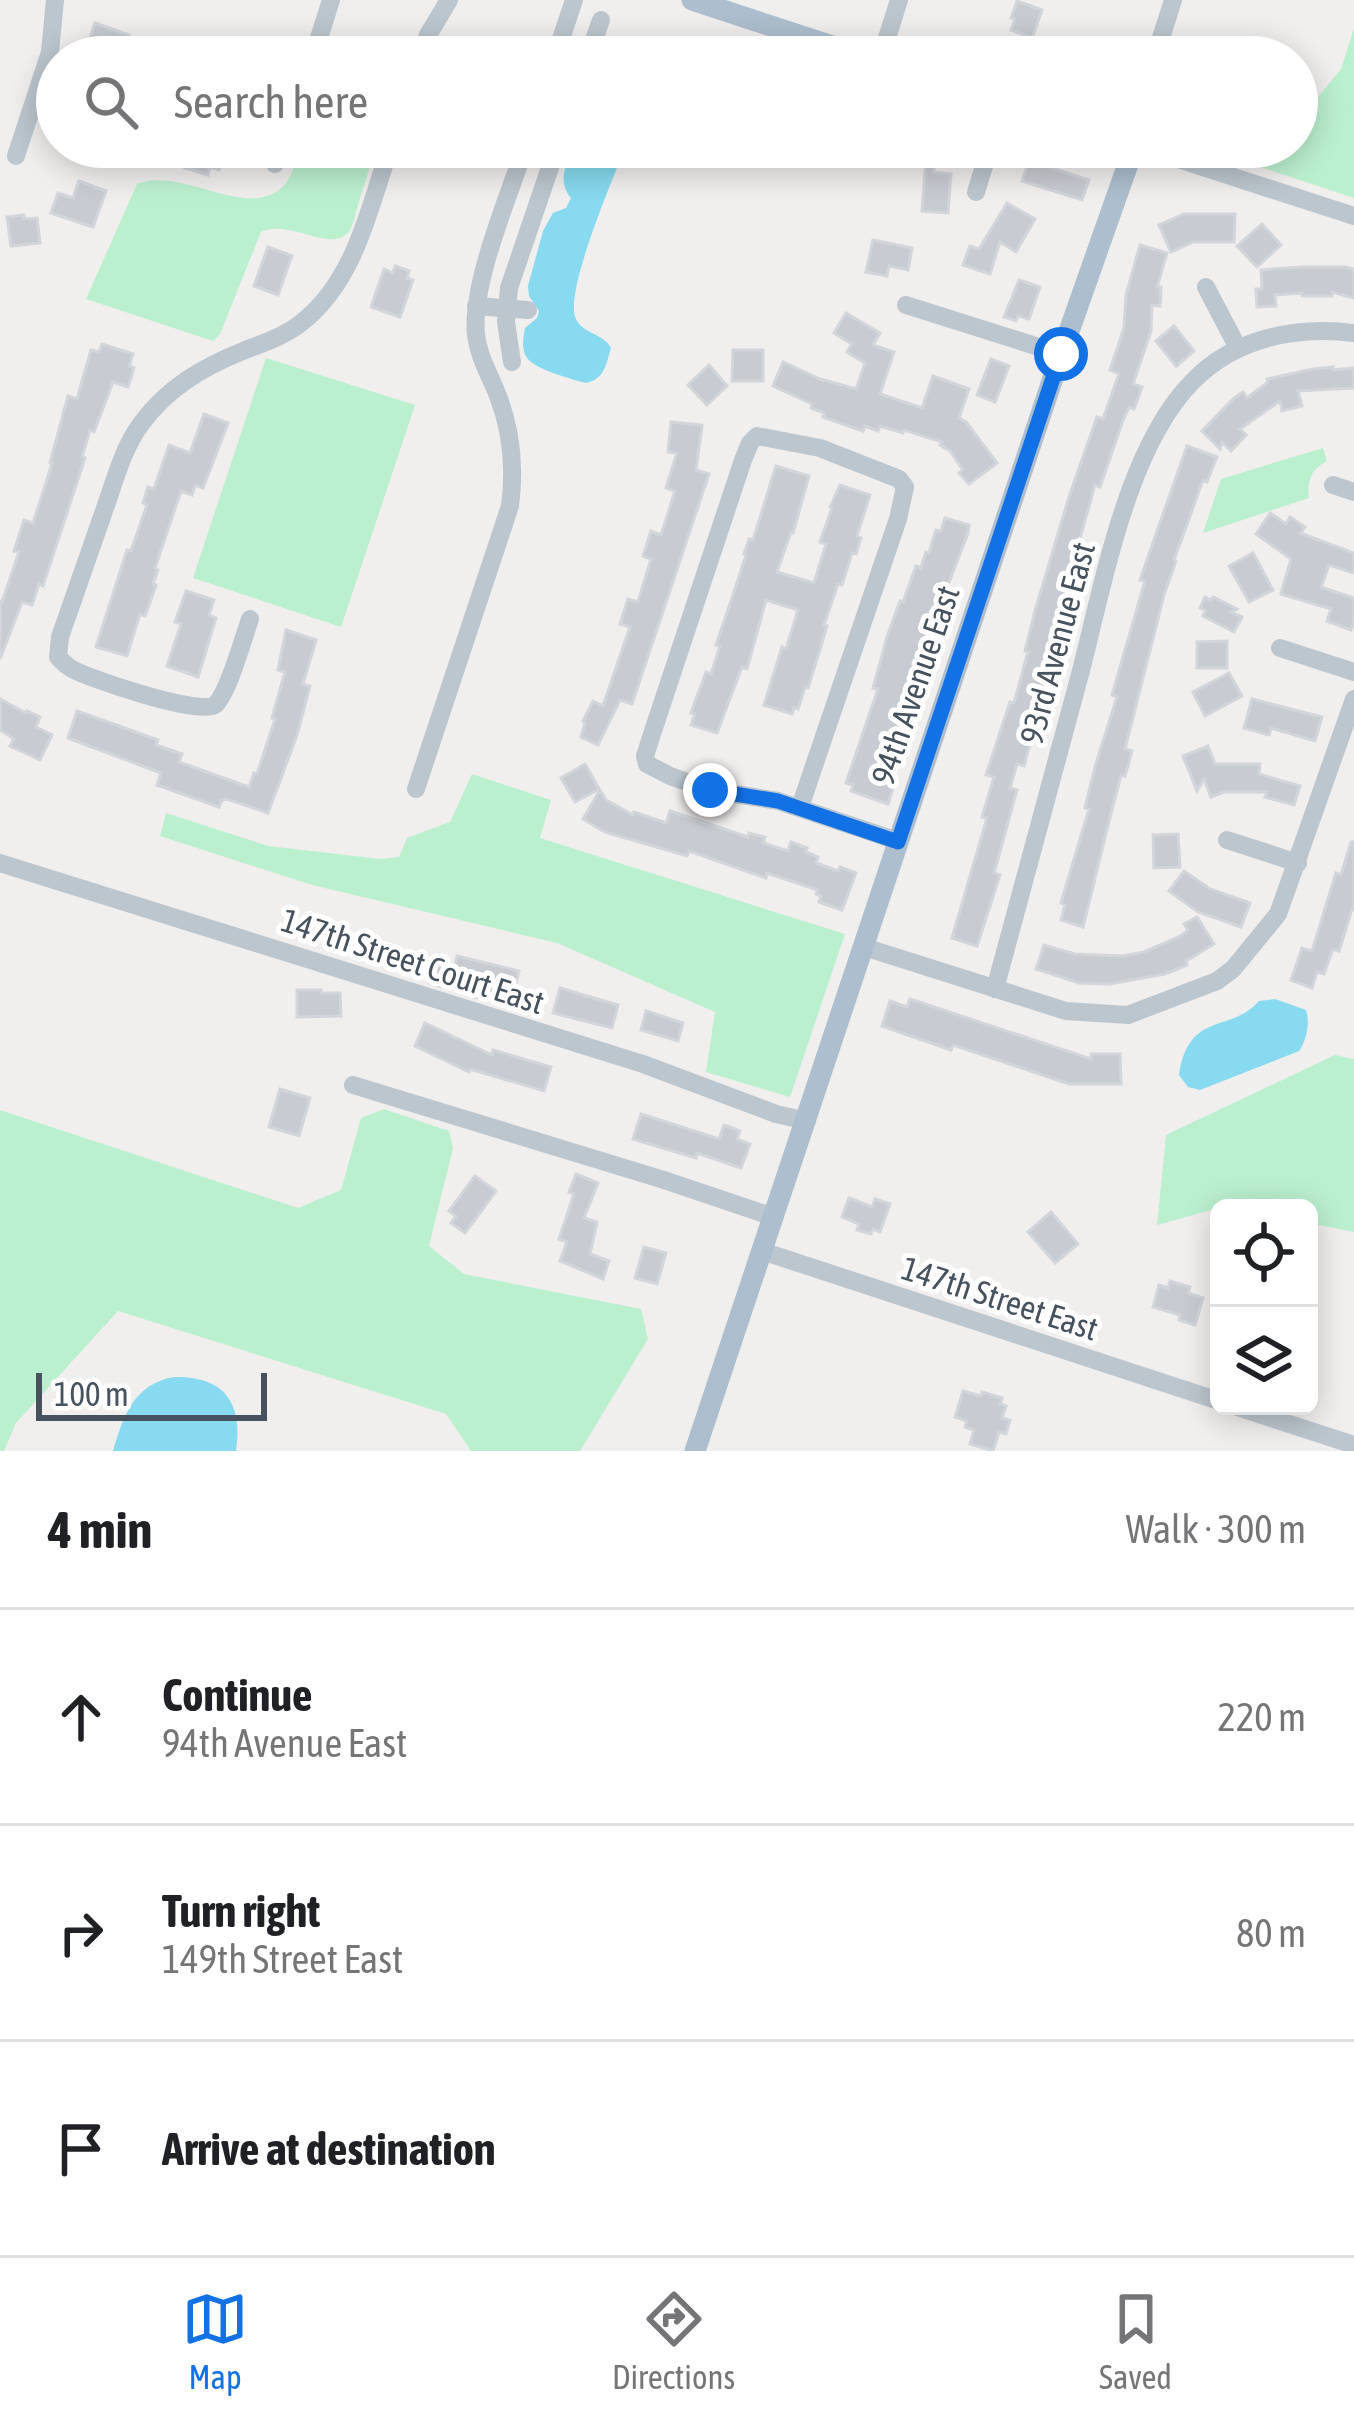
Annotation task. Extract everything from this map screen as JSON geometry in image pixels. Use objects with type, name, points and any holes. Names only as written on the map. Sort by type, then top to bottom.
[{"type":"main road","points":[[692,0],[802,36]]},
{"type":"main road","name":"94th Avenue East","points":[[695,1451],[1061,354],[1130,168]]},
{"type":"street","points":[[54,36],[55,0]]},
{"type":"street","points":[[320,36],[331,0]]},
{"type":"street","points":[[427,36],[449,0]]},
{"type":"street","points":[[562,36],[574,0]]},
{"type":"street","points":[[887,36],[899,0]]},
{"type":"street","points":[[1162,36],[1173,0]]},
{"type":"street","points":[[596,36],[601,20]]},
{"type":"street","points":[[16,156],[36,95]]},
{"type":"street","points":[[250,619],[233,669],[220,696],[208,708],[154,698],[76,671],[58,657],[60,637],[122,460],[139,426],[160,402],[203,368],[274,340],[298,326],[329,296],[352,258],[383,168]]},
{"type":"street","points":[[416,789],[506,524],[512,487],[509,431],[478,349],[476,306],[518,168]]},
{"type":"street","points":[[512,362],[506,309],[509,288],[550,194],[554,168]]},
{"type":"street","points":[[976,192],[983,168]]},
{"type":"street","points":[[1204,168],[1354,216]]},
{"type":"street","points":[[1206,287],[1238,347],[1282,334],[1354,333]]},
{"type":"street","points":[[906,305],[1061,354]]},
{"type":"street","points":[[476,306],[528,310]]},
{"type":"street","name":"93rd Avenue East","points":[[995,989],[1126,501],[1160,423],[1192,382],[1238,347]]},
{"type":"street","points":[[800,808],[905,487],[899,479],[820,448],[758,436],[750,443],[736,482],[645,756],[647,764],[710,790],[800,808],[898,842]]},
{"type":"street","points":[[1333,485],[1354,492]]},
{"type":"street","points":[[1280,648],[1354,672]]},
{"type":"street","points":[[864,947],[1066,1011],[1128,1015],[1217,981],[1233,969],[1278,914],[1354,699]]},
{"type":"street","points":[[1228,840],[1298,863]]},
{"type":"street","name":"147th Street Court East","points":[[0,862],[643,1064],[807,1121]]},
{"type":"street","points":[[353,1085],[774,1216]]},
{"type":"street","name":"147th Street East","points":[[762,1251],[1210,1398]]},
{"type":"street","points":[[1262,1415],[1354,1445]]},
{"type":"green space","points":[[1354,28],[1354,198],[1263,168],[1318,168],[1318,97],[1341,69]]},
{"type":"green space","points":[[369,168],[350,230],[333,239],[285,229],[261,232],[213,341],[86,299],[137,184],[175,182],[255,198],[272,194],[293,170]]},
{"type":"green space","points":[[266,358],[415,405],[341,627],[193,578]]},
{"type":"green space","points":[[1323,448],[1327,461],[1311,476],[1309,498],[1203,533],[1221,479]]},
{"type":"green space","points":[[472,774],[551,800],[540,838],[845,934],[790,1097],[706,1072],[715,1012],[557,943],[312,885],[160,836],[166,813],[268,846],[399,857],[407,838],[450,822]]},
{"type":"green space","points":[[1335,1055],[1354,1059],[1354,1232],[1318,1225],[1318,1199],[1210,1199],[1210,1210],[1157,1225],[1166,1135]]},
{"type":"green space","points":[[384,1109],[449,1131],[453,1148],[429,1246],[464,1274],[641,1309],[648,1339],[580,1451],[471,1451],[446,1414],[118,1311],[16,1423],[0,1451],[0,1110],[298,1208],[341,1190],[361,1118]]},
{"type":"water","points":[[566,168],[617,168],[592,235],[574,305],[583,328],[611,348],[601,374],[586,383],[532,363],[523,344],[525,328],[539,311],[528,286],[543,231],[553,213],[566,208],[571,198],[564,179]]},
{"type":"water","points":[[1275,999],[1306,1010],[1307,1031],[1299,1051],[1200,1090],[1188,1087],[1179,1075],[1192,1041],[1259,1001]]},
{"type":"water","points":[[174,1377],[206,1381],[226,1395],[236,1419],[236,1451],[113,1451],[126,1414],[140,1394]]},
{"type":"building","points":[[1017,1],[1042,10],[1033,36],[1011,30],[1015,19],[1011,18]]},
{"type":"building","points":[[95,23],[129,35],[129,36],[90,36]]},
{"type":"building","points":[[925,168],[951,174],[948,213],[922,211]]},
{"type":"building","points":[[1027,168],[1051,168],[1089,180],[1082,200],[1022,181]]},
{"type":"building","points":[[79,181],[106,191],[93,227],[51,213],[58,193],[73,198]]},
{"type":"building","points":[[1007,203],[1035,219],[1016,252],[1000,242],[990,274],[963,265],[970,246],[979,249]]},
{"type":"building","points":[[1184,214],[1235,214],[1234,242],[1193,242],[1171,252],[1159,225]]},
{"type":"building","points":[[24,215],[24,219],[37,218],[40,243],[11,246],[7,217]]},
{"type":"building","points":[[1262,224],[1281,245],[1257,267],[1237,246]]},
{"type":"building","points":[[873,240],[912,248],[908,270],[889,266],[887,276],[866,272]]},
{"type":"building","points":[[1140,245],[1167,253],[1157,287],[1161,287],[1160,306],[1152,305],[1151,331],[1133,384],[1142,387],[1134,409],[1129,407],[1123,420],[1100,487],[1095,485],[1024,766],[1017,764],[1010,788],[1017,790],[994,873],[1000,875],[977,946],[952,938],[987,818],[982,817],[994,777],[986,775],[1010,702],[1014,703],[1069,497],[1097,417],[1103,419],[1119,374],[1110,370],[1124,328],[1126,295]]},
{"type":"building","points":[[268,247],[292,256],[278,295],[254,286]]},
{"type":"building","points":[[395,266],[409,271],[407,278],[413,280],[400,317],[371,307],[384,269],[393,273]]},
{"type":"building","points":[[1354,269],[1354,298],[1332,292],[1332,296],[1275,295],[1276,306],[1257,307],[1261,270]]},
{"type":"building","points":[[1019,280],[1040,287],[1029,319],[1018,316],[1016,321],[1004,317]]},
{"type":"building","points":[[846,313],[880,333],[873,345],[894,352],[880,394],[922,408],[933,376],[969,389],[959,418],[997,463],[969,484],[942,442],[880,426],[878,431],[865,426],[863,431],[823,417],[812,404],[773,386],[783,362],[856,389],[865,363],[847,352],[852,344],[834,333]]},
{"type":"building","points":[[1174,326],[1194,351],[1176,366],[1156,341]]},
{"type":"building","points":[[102,344],[133,354],[128,387],[113,382],[94,432],[90,430],[43,586],[39,584],[32,605],[22,602],[0,659],[0,601],[19,552],[14,551],[24,520],[33,523],[68,396],[77,399],[91,350],[99,352]]},
{"type":"building","points":[[733,350],[763,350],[763,381],[732,381]]},
{"type":"building","points":[[991,359],[1009,366],[995,402],[977,395]]},
{"type":"building","points":[[709,365],[727,386],[707,405],[688,385]]},
{"type":"building","points":[[1333,367],[1354,368],[1354,388],[1298,391],[1302,406],[1282,411],[1280,401],[1240,429],[1246,435],[1231,451],[1222,442],[1220,449],[1202,431],[1232,400],[1243,392],[1247,398],[1267,379]]},
{"type":"building","points":[[204,414],[228,423],[203,488],[195,485],[192,495],[181,491],[155,568],[156,585],[145,616],[140,614],[127,656],[96,647],[127,550],[131,551],[147,505],[143,503],[148,487],[154,489],[169,445],[190,453]]},
{"type":"building","points":[[671,422],[702,425],[696,470],[709,474],[632,704],[620,700],[598,745],[581,737],[583,721],[593,701],[603,706],[630,627],[620,624],[628,599],[638,602],[651,559],[643,556],[651,531],[661,535],[675,491],[666,488],[677,453],[668,452]]},
{"type":"building","points":[[1187,446],[1217,457],[1207,482],[1203,480],[1164,595],[1125,749],[1132,751],[1125,776],[1121,775],[1083,927],[1061,920],[1065,905],[1061,903],[1117,697],[1112,695],[1145,581],[1140,580]]},
{"type":"building","points":[[776,466],[809,476],[777,572],[814,583],[826,544],[820,542],[840,485],[870,495],[857,536],[861,538],[842,585],[838,584],[798,709],[794,707],[792,714],[764,705],[798,610],[766,600],[747,669],[742,667],[717,733],[691,725],[695,714],[691,713],[706,672],[711,674],[744,554],[749,539],[753,540]]},
{"type":"building","points":[[1270,513],[1286,524],[1290,517],[1305,527],[1300,533],[1354,553],[1354,573],[1329,565],[1321,587],[1354,598],[1351,630],[1327,621],[1331,609],[1281,594],[1291,559],[1256,534]]},
{"type":"building","points":[[945,518],[969,525],[968,533],[931,629],[927,628],[898,735],[881,776],[895,782],[888,804],[851,791],[853,785],[846,783],[878,689],[873,688],[900,601]]},
{"type":"building","points":[[1253,553],[1273,590],[1249,602],[1229,566]]},
{"type":"building","points":[[186,591],[214,600],[209,615],[216,618],[198,677],[167,666]]},
{"type":"building","points":[[1205,597],[1237,609],[1231,612],[1242,617],[1234,632],[1203,616],[1206,611],[1200,608]]},
{"type":"building","points":[[286,630],[316,640],[303,684],[310,686],[297,735],[268,813],[227,799],[219,807],[157,785],[161,773],[68,738],[77,711],[158,740],[156,745],[182,754],[179,762],[249,787],[275,719],[285,672],[278,670]]},
{"type":"building","points":[[1227,641],[1227,668],[1197,668],[1197,642]]},
{"type":"building","points":[[1229,673],[1242,696],[1205,716],[1193,692]]},
{"type":"building","points":[[0,699],[40,717],[36,727],[52,735],[40,760],[10,746],[14,739],[0,730]]},
{"type":"building","points":[[1252,699],[1322,717],[1315,741],[1271,728],[1269,735],[1244,728]]},
{"type":"building","points":[[1208,746],[1215,764],[1260,764],[1259,774],[1300,786],[1294,805],[1265,797],[1267,792],[1224,792],[1211,797],[1204,779],[1197,791],[1183,756]]},
{"type":"building","points":[[585,764],[599,789],[575,802],[561,778]]},
{"type":"building","points":[[600,790],[606,800],[633,815],[666,823],[670,811],[748,837],[749,833],[765,837],[763,843],[788,851],[791,842],[807,848],[806,852],[818,857],[816,863],[856,873],[842,910],[819,902],[818,890],[767,873],[766,878],[689,851],[687,856],[605,832],[583,819]]},
{"type":"building","points":[[1178,834],[1180,867],[1154,868],[1153,835]]},
{"type":"building","points":[[1351,842],[1354,910],[1339,951],[1333,949],[1324,974],[1317,972],[1312,988],[1291,980],[1302,948],[1312,951],[1336,873],[1341,875]]},
{"type":"building","points":[[1184,871],[1210,889],[1250,903],[1241,927],[1198,912],[1169,891]]},
{"type":"building","points":[[1197,917],[1214,944],[1186,961],[1187,965],[1165,974],[1110,984],[1079,983],[1036,969],[1044,945],[1075,954],[1123,956],[1181,936],[1188,930],[1184,924]]},
{"type":"building","points":[[457,956],[519,971],[513,995],[493,990],[491,1000],[474,997],[476,987],[448,980],[445,988],[429,983],[435,964],[454,969]]},
{"type":"building","points":[[560,988],[618,1005],[612,1028],[553,1013]]},
{"type":"building","points":[[297,990],[340,993],[341,1016],[297,1017]]},
{"type":"building","points":[[910,999],[1091,1059],[1091,1054],[1120,1054],[1121,1084],[1069,1084],[882,1026],[890,1001],[907,1007]]},
{"type":"building","points":[[646,1011],[683,1023],[678,1041],[641,1030]]},
{"type":"building","points":[[425,1023],[492,1055],[493,1050],[551,1067],[544,1091],[469,1072],[415,1046]]},
{"type":"building","points":[[280,1089],[310,1098],[299,1136],[269,1127]]},
{"type":"building","points":[[641,1114],[719,1139],[724,1125],[740,1131],[737,1139],[750,1144],[741,1168],[633,1139]]},
{"type":"building","points":[[576,1174],[598,1183],[584,1218],[597,1222],[590,1254],[609,1261],[603,1279],[560,1261],[567,1242],[559,1239]]},
{"type":"building","points":[[475,1176],[496,1191],[465,1233],[451,1223],[456,1216],[449,1211]]},
{"type":"building","points":[[849,1198],[872,1207],[875,1199],[890,1204],[880,1232],[857,1230],[859,1224],[842,1217]]},
{"type":"building","points":[[1051,1212],[1078,1244],[1055,1263],[1028,1232]]},
{"type":"building","points":[[644,1247],[666,1253],[657,1284],[635,1278]]},
{"type":"building","points":[[1170,1281],[1190,1287],[1188,1293],[1203,1298],[1195,1325],[1153,1307],[1159,1285],[1168,1288]]},
{"type":"building","points":[[963,1391],[1002,1398],[1000,1404],[1006,1406],[1002,1418],[1010,1420],[1006,1434],[999,1432],[993,1451],[970,1444],[974,1430],[955,1417]]},
{"type":"route","points":[[710,790],[778,801],[898,842],[1061,354]]}]
